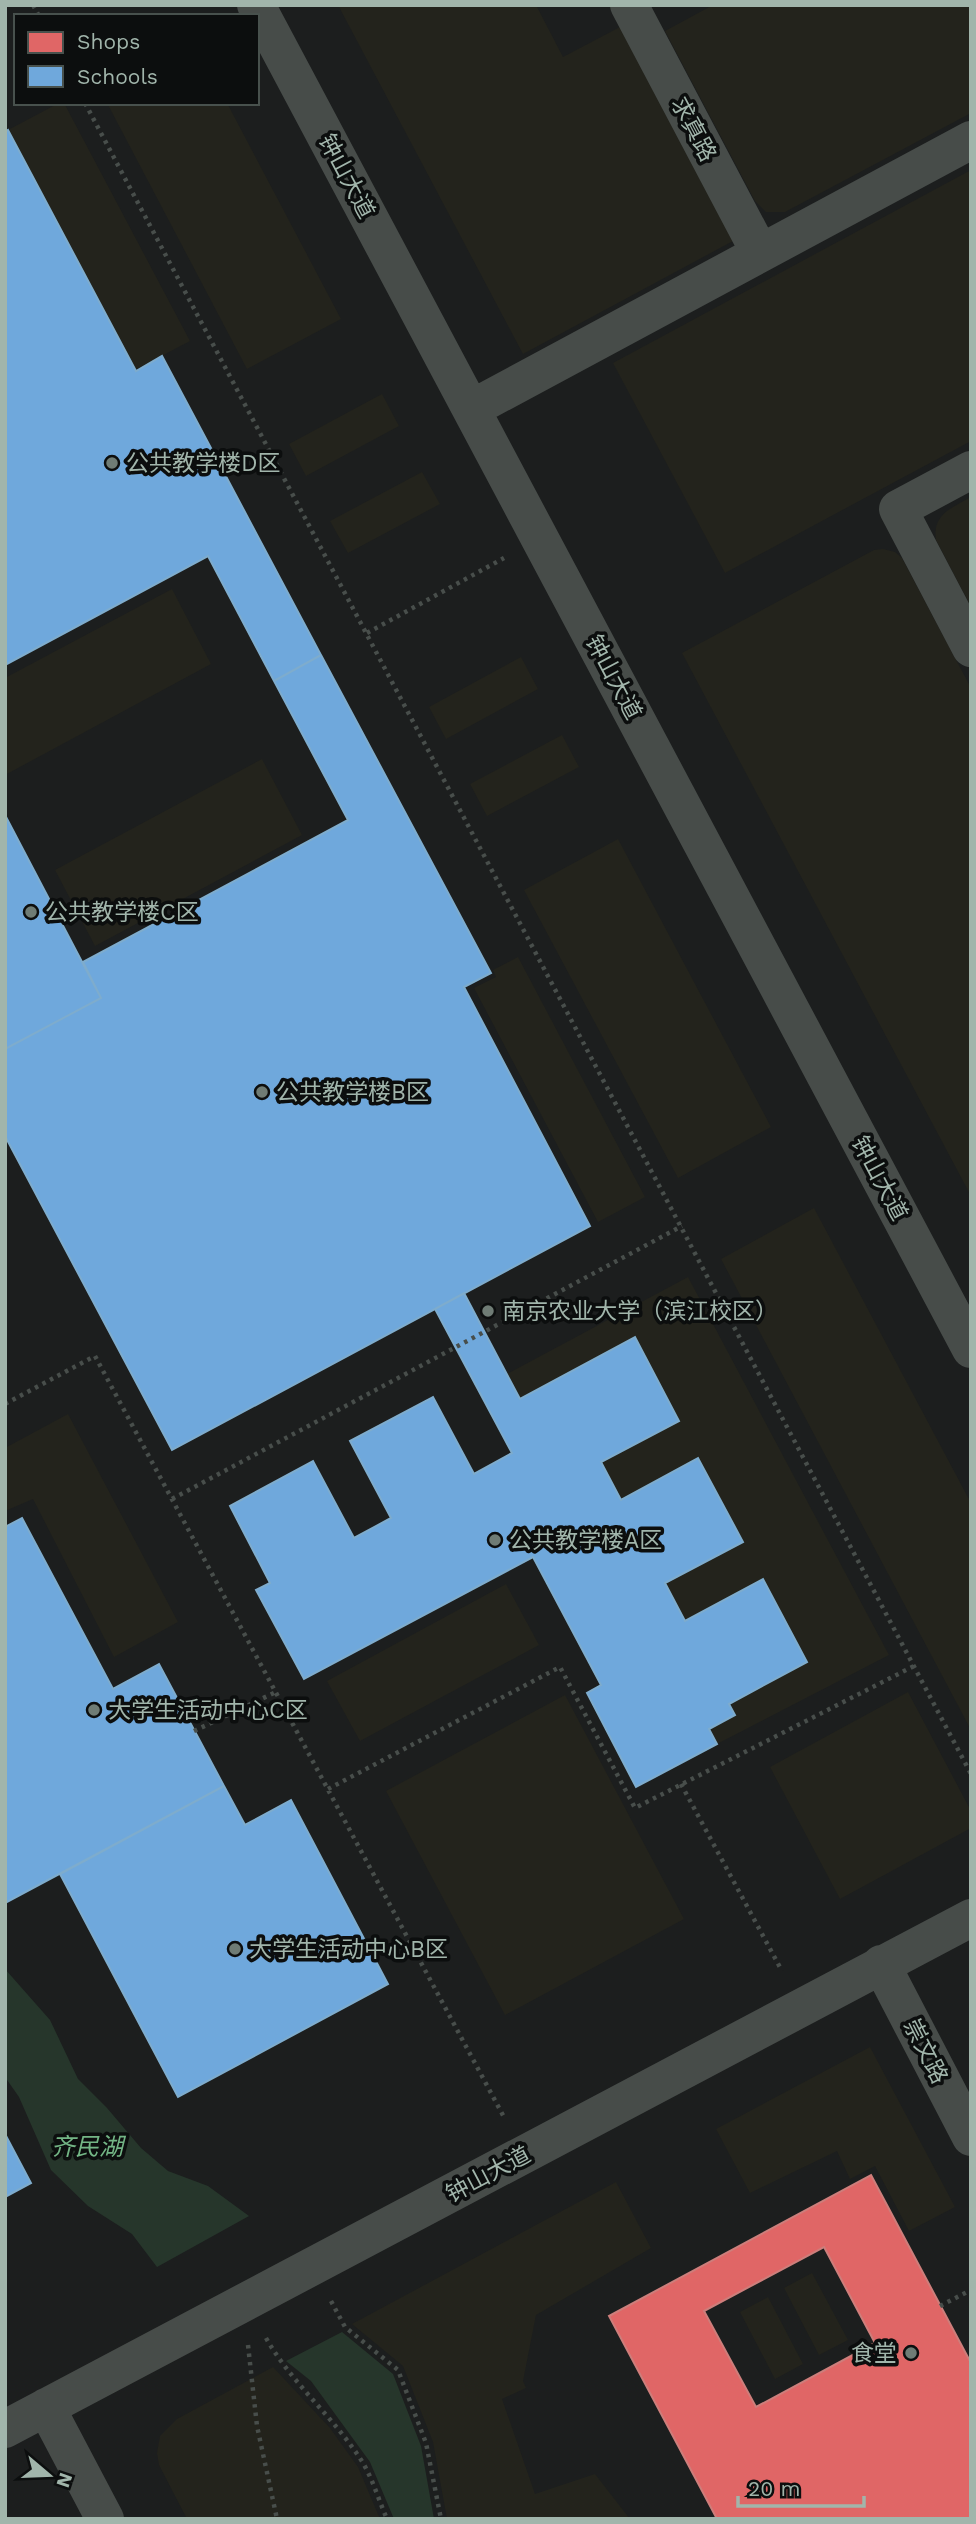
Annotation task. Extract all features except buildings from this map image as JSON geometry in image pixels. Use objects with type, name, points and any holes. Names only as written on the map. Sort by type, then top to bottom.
[{"type":"lane","name":"钟山大道","points":[[256,5],[540,539],[962,1310],[971,1349]]},
{"type":"lane","name":"求真路","points":[[629,5],[760,253]]},
{"type":"lane","points":[[471,409],[971,140]]},
{"type":"lane","points":[[971,470],[898,509],[971,648]]},
{"type":"lane","name":"钟山大道","points":[[5,2429],[971,1918]]},
{"type":"lane","name":"崇文路","points":[[881,1964],[971,2137]]},
{"type":"lane","points":[[46,2407],[105,2519]]},
{"type":"path","points":[[86,105],[971,1774]]},
{"type":"path","points":[[367,633],[540,539]]},
{"type":"path","points":[[172,1499],[682,1226]]},
{"type":"path","points":[[5,1404],[95,1356],[524,2154]]},
{"type":"path","points":[[328,1789],[560,1667],[635,1808],[914,1666]]},
{"type":"path","points":[[194,1731],[276,1692]]},
{"type":"path","points":[[681,1784],[802,2008]]},
{"type":"path","points":[[312,2266],[345,2327],[398,2370],[426,2443],[441,2519]]},
{"type":"path","points":[[940,2306],[971,2290]]},
{"type":"path","points":[[245,2302],[257,2426],[278,2519]]},
{"type":"path","points":[[245,2302],[279,2362],[306,2389],[364,2464],[387,2519]]},
{"type":"shaded area","name":"南京农业大学（滨江校区）","points":[[5,5],[971,5],[971,2519],[5,2519]]},
{"type":"shaded area","points":[[338,5],[536,5],[563,57],[620,27],[733,241],[523,354]]},
{"type":"shaded area","points":[[713,5],[971,5],[971,113],[785,212],[766,212],[755,201],[665,31]]},
{"type":"shaded area","points":[[55,105],[65,105],[190,341],[135,370],[8,130]]},
{"type":"shaded area","points":[[108,105],[228,105],[341,319],[247,369]]},
{"type":"shaded area","points":[[971,170],[971,441],[725,573],[613,363]]},
{"type":"shaded area","points":[[382,394],[399,426],[306,476],[289,444]]},
{"type":"shaded area","points":[[422,472],[440,504],[348,553],[330,521]]},
{"type":"shaded area","points":[[971,497],[971,607],[936,540],[936,531],[944,513]]},
{"type":"shaded area","points":[[874,550],[895,552],[902,558],[971,688],[971,1196],[682,653]]},
{"type":"shaded area","points":[[172,589],[211,664],[5,775],[5,678]]},
{"type":"shaded area","points":[[521,657],[538,689],[446,739],[429,707]]},
{"type":"shaded area","points":[[562,735],[579,767],[487,816],[470,784]]},
{"type":"shaded area","points":[[262,759],[302,835],[95,946],[55,870]]},
{"type":"shaded area","points":[[618,839],[771,1127],[678,1178],[524,890]]},
{"type":"shaded area","points":[[518,957],[645,1197],[598,1222],[474,988],[496,977],[493,970]]},
{"type":"shaded area","points":[[814,1208],[971,1503],[971,1730],[721,1259]]},
{"type":"shaded area","points":[[688,1277],[889,1655],[717,1744],[709,1729],[729,1704],[806,1662],[685,1621],[665,1583],[742,1541],[698,1459],[621,1500],[601,1462],[679,1421],[635,1338],[520,1399],[507,1374]]},
{"type":"shaded area","points":[[68,1414],[178,1622],[114,1657],[33,1499],[5,1511],[5,1448]]},
{"type":"shaded area","points":[[506,1584],[539,1645],[360,1741],[327,1681]]},
{"type":"shaded area","points":[[908,1692],[971,1811],[971,1828],[840,1899],[770,1767]]},
{"type":"shaded area","points":[[565,1695],[684,1919],[505,2015],[386,1791]]},
{"type":"shaded area","points":[[870,2047],[955,2207],[909,2231],[875,2166],[850,2179],[837,2151],[750,2193],[716,2129]]},
{"type":"shaded area","points":[[616,2182],[651,2248],[536,2315],[523,2381],[526,2388],[502,2399],[535,2494],[595,2474],[630,2519],[447,2519],[433,2442],[403,2366],[352,2324]]},
{"type":"shaded area","points":[[812,2273],[848,2340],[819,2355],[784,2288]]},
{"type":"shaded area","points":[[768,2297],[803,2364],[775,2379],[740,2312]]},
{"type":"shaded area","points":[[273,2367],[330,2428],[358,2467],[380,2519],[187,2519],[159,2465],[157,2453],[160,2436],[177,2419]]},
{"type":"water","name":"齐民湖","points":[[5,1969],[50,2020],[78,2079],[141,2148],[168,2171],[208,2186],[249,2216],[157,2267],[132,2234],[88,2206],[51,2170],[19,2097],[5,2077]]},
{"type":"water","points":[[342,2332],[393,2374],[421,2446],[434,2519],[394,2519],[370,2462],[311,2381],[286,2361]]},
{"type":"place","name":"公共教学楼D区","points":[[112,463]]},
{"type":"place","name":"公共教学楼C区","points":[[31,912]]},
{"type":"place","name":"公共教学楼B区","points":[[262,1092]]},
{"type":"place","name":"南京农业大学（滨江校区）","points":[[488,1311]]},
{"type":"place","name":"公共教学楼A区","points":[[495,1540]]},
{"type":"place","name":"大学生活动中心C区","points":[[94,1710]]},
{"type":"place","name":"大学生活动中心B区","points":[[235,1949]]},
{"type":"place","name":"食堂","points":[[911,2353]]}]
